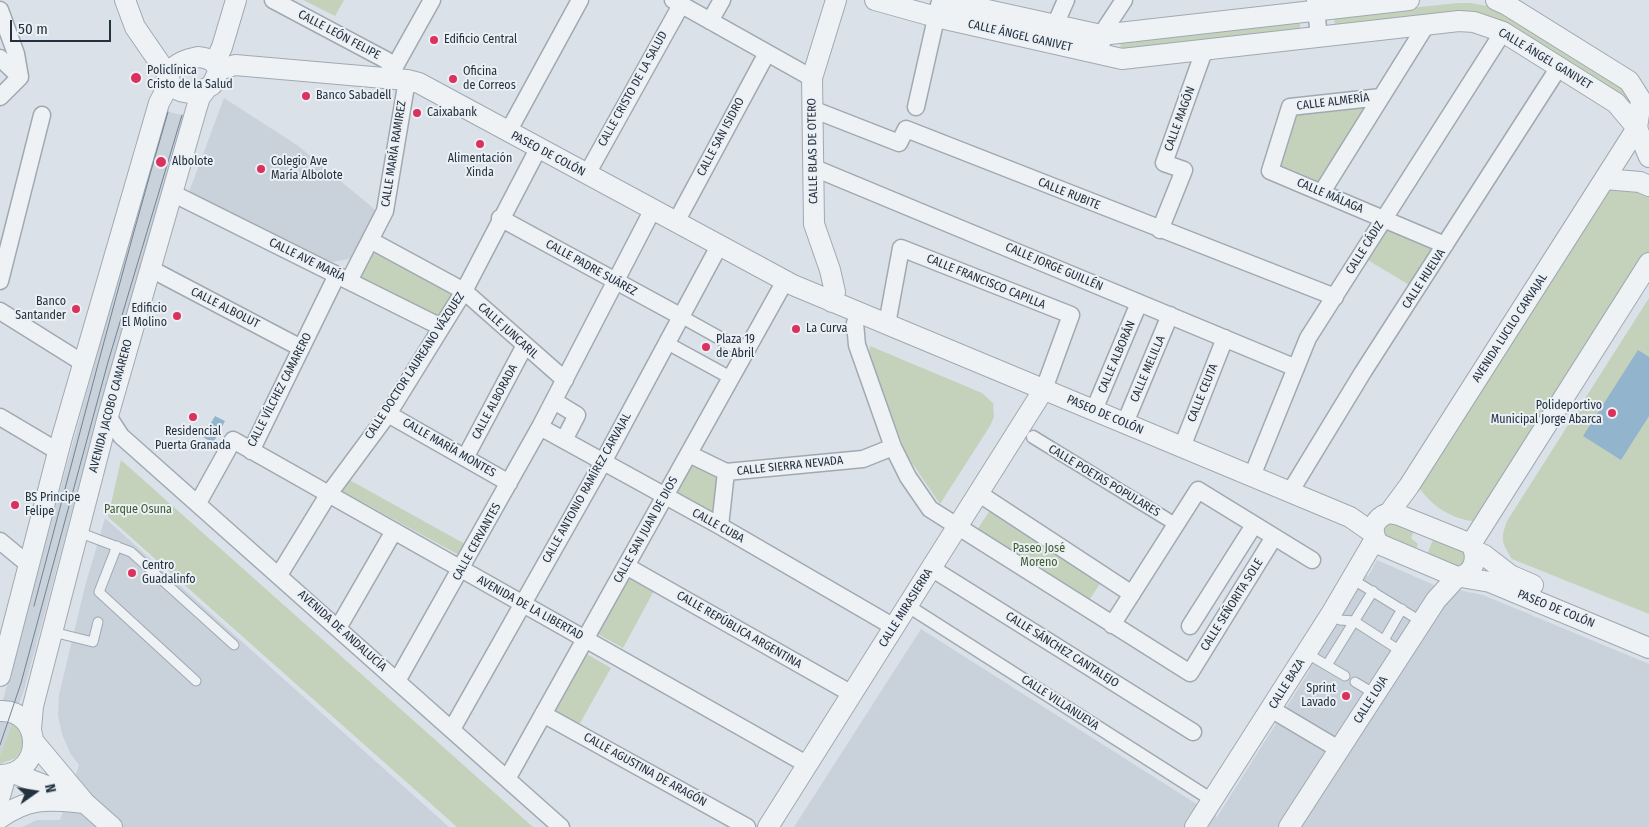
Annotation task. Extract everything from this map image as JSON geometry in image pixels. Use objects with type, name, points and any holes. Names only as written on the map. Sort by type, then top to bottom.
[{"type":"street","points":[[125,0],[135,27],[150,50],[171,75],[174,89],[188,93],[207,88],[216,80],[217,66],[236,0]]},
{"type":"street","name":"CALLE LEÓN FELIPE","points":[[273,0],[386,60],[399,76]]},
{"type":"street","name":"CALLE MARÍA RAMIREZ","points":[[343,278],[370,240],[385,211],[399,76],[432,0]]},
{"type":"street","points":[[508,132],[580,0]]},
{"type":"street","points":[[710,21],[722,0]]},
{"type":"street","name":"CALLE ÁNGEL GANIVET","points":[[875,0],[940,6],[1055,35],[1104,55],[1122,59],[1460,21],[1474,22],[1502,32],[1616,103],[1637,128],[1649,157]]},
{"type":"street","points":[[1055,35],[1066,0]]},
{"type":"street","points":[[1104,55],[1102,35],[1124,0]]},
{"type":"street","name":"CALLE ÁNGEL GANIVET","points":[[1055,35],[1102,35],[1316,5],[1409,0]]},
{"type":"street","name":"CALLE ÁNGEL GANIVET","points":[[1496,0],[1507,4],[1629,81],[1641,100],[1637,128],[1605,180]]},
{"type":"street","points":[[677,2],[812,78]]},
{"type":"street","name":"CALLE CRISTO DE LA SALUD","points":[[587,174],[677,2]]},
{"type":"street","name":"CALLE BLAS DE OTERO","points":[[832,2],[812,78],[814,224],[832,277],[835,292],[832,302]]},
{"type":"street","points":[[1316,5],[1319,38]]},
{"type":"street","points":[[916,108],[940,6]]},
{"type":"street","points":[[0,10],[16,54],[20,77]]},
{"type":"street","name":"CALLE ALMERÍA","points":[[1322,192],[1425,26]]},
{"type":"street","name":"CALLE CÁDIZ","points":[[1252,476],[1308,338],[1502,32]]},
{"type":"street","name":"CALLE MAGÓN","points":[[1160,230],[1184,170],[1164,163],[1204,51]]},
{"type":"street","name":"CALLE SAN ISIDRO","points":[[676,222],[767,53]]},
{"type":"street","points":[[0,58],[20,77]]},
{"type":"street","points":[[0,676],[83,363],[159,102],[171,75],[186,60],[207,58],[217,66]]},
{"type":"street","name":"PASEO DE COLÓN","points":[[217,66],[235,65],[399,76],[419,83],[785,281],[1350,517],[1379,526],[1473,548],[1510,575],[1649,633]]},
{"type":"street","name":"CALLE HUELVA","points":[[1290,492],[1362,372],[1560,67]]},
{"type":"street","points":[[0,98],[20,77]]},
{"type":"street","name":"AVENIDA JACOBO CAMARERO","points":[[6,774],[28,761],[32,736],[33,706],[100,444],[149,268],[196,110],[200,98],[207,88]]},
{"type":"street","name":"CALLE ALMERÍA","points":[[1270,170],[1290,107],[1381,97]]},
{"type":"street","name":"CALLE RUBITE","points":[[812,109],[899,143],[906,129],[1160,230],[1334,296]]},
{"type":"street","points":[[0,281],[42,115]]},
{"type":"street","name":"CALLE DOCTOR LAUREANO VÁZQUEZ","points":[[279,575],[328,494],[388,414],[464,291],[500,218],[538,149]]},
{"type":"street","name":"CALLE JORGE GUILLÉN","points":[[812,167],[1296,368]]},
{"type":"street","name":"CALLE MÁLAGA","points":[[1270,170],[1445,245]]},
{"type":"street","points":[[1605,180],[1640,182],[1649,186]]},
{"type":"street","name":"AVENIDA LUCILO CARVAJAL","points":[[1379,526],[1409,486],[1605,180]]},
{"type":"street","name":"CALLE AVE MARÍA","points":[[172,193],[441,327]]},
{"type":"street","name":"CALLE CERVANTES","points":[[398,681],[510,483],[653,209]]},
{"type":"street","name":"CALLE PADRE SUÁREZ","points":[[500,218],[682,317]]},
{"type":"street","name":"CALLE JUNCARIL","points":[[370,240],[408,257],[464,291],[524,347],[565,380]]},
{"type":"street","name":"CALLE ANTONIO RAMÍREZ CARVAJAL","points":[[452,729],[603,462],[720,246]]},
{"type":"street","name":"CALLE FRANCISCO CAPILLA","points":[[887,324],[902,248],[1071,316],[1044,389]]},
{"type":"street","points":[[1473,548],[1649,263]]},
{"type":"street","name":"CALLE ALBOLUT","points":[[149,268],[301,348]]},
{"type":"street","name":"CALLE VÍLCHEZ CAMARERO","points":[[198,503],[233,440],[251,451],[301,348],[343,278]]},
{"type":"street","name":"CALLE SAN JUAN DE DIOS","points":[[507,779],[785,281]]},
{"type":"street","name":"CALLE ALBORÁN","points":[[1094,410],[1139,303]]},
{"type":"street","points":[[0,310],[83,363]]},
{"type":"street","points":[[859,313],[855,323],[857,346],[893,447],[908,477],[930,509],[1112,626],[1198,490],[1312,560]]},
{"type":"street","name":"CALLE MELILLA","points":[[1125,423],[1170,316]]},
{"type":"street","points":[[682,317],[746,352]]},
{"type":"street","name":"CALLE CEUTA","points":[[1182,447],[1225,338]]},
{"type":"street","points":[[667,343],[731,378]]},
{"type":"street","name":"CALLE ALBORADA","points":[[465,458],[524,347]]},
{"type":"street","name":"CALLE MIRASIERRA","points":[[768,827],[1044,389]]},
{"type":"street","points":[[554,401],[578,415],[564,440]]},
{"type":"street","name":"CALLE MARÍA MONTES","points":[[388,414],[510,483]]},
{"type":"street","name":"AVENIDA DE ANDALUCÍA","points":[[108,416],[121,436],[561,827]]},
{"type":"street","points":[[0,417],[59,452]]},
{"type":"street","name":"CALLE CUBA","points":[[540,427],[664,497],[720,526],[894,627]]},
{"type":"street","points":[[100,444],[121,436]]},
{"type":"street","name":"CALLE POETAS POPULARES","points":[[1033,437],[1175,524]]},
{"type":"street","name":"CALLE SIERRA NEVADA","points":[[688,454],[726,472],[863,459],[893,447]]},
{"type":"street","name":"AVENIDA DE LA LIBERTAD","points":[[251,451],[808,764]]},
{"type":"street","points":[[720,526],[726,472]]},
{"type":"street","points":[[978,493],[1132,594]]},
{"type":"street","name":"CALLE SEÑORITA SOLE","points":[[1190,626],[1254,525]]},
{"type":"street","name":"PASEO DE COLÓN","points":[[1379,526],[1386,549],[1459,577],[1490,582],[1649,648]]},
{"type":"street","name":"CALLE BAZA","points":[[1195,827],[1352,579],[1379,526]]},
{"type":"street","points":[[338,628],[394,531]]},
{"type":"street","name":"CALLE SEÑORITA SOLE","points":[[1112,626],[1190,673],[1274,537]]},
{"type":"street","points":[[0,540],[29,565]]},
{"type":"street","name":"CALLE LOJA","points":[[1289,827],[1442,591],[1470,570],[1476,560],[1473,548]]},
{"type":"street","name":"CALLE REPÚBLICA ARGENTINA","points":[[626,566],[852,694]]},
{"type":"street","name":"CALLE SÁNCHEZ CANTALEJO","points":[[931,568],[1193,732]]},
{"type":"street","name":"CALLE VILLANUEVA","points":[[908,606],[1212,800]]},
{"type":"street","points":[[1270,709],[1340,750]]},
{"type":"street","points":[[0,711],[20,716],[32,736],[85,804],[112,827]]},
{"type":"street","name":"CALLE AGUSTINA DE ARAGÓN","points":[[544,714],[747,827]]},
{"type":"street","points":[[0,796],[6,774],[54,788],[85,804]]},
{"type":"street","points":[[0,818],[14,808],[30,802],[50,799],[85,804]]},
{"type":"lane","points":[[78,532],[131,552],[234,645]]},
{"type":"lane","points":[[117,546],[99,592],[196,681]]},
{"type":"lane","points":[[1352,579],[1422,622]]},
{"type":"lane","points":[[1327,665],[1373,591]]},
{"type":"lane","points":[[1384,640],[1402,609]]},
{"type":"lane","points":[[1330,614],[1340,620],[1354,621],[1402,652]]},
{"type":"lane","points":[[53,632],[93,642],[98,622]]},
{"type":"lane","points":[[1306,653],[1345,676]]},
{"type":"lane","points":[[1355,682],[1374,694]]},
{"type":"shaded area","name":"Colegio Ave María Albolote","points":[[224,98],[297,145],[378,212],[353,258],[332,262],[189,192]]},
{"type":"shaded area","points":[[166,111],[185,116],[91,440],[24,690],[0,756],[0,711],[118,278]]},
{"type":"shaded area","points":[[105,518],[449,827],[22,827],[37,820],[60,820],[79,765],[70,753],[62,734],[58,716],[59,695],[85,586]]},
{"type":"shaded area","points":[[1377,560],[1434,585],[1483,595],[1649,664],[1649,827],[794,827],[921,629],[1217,817],[1310,670],[1305,666],[1363,573],[1368,576]]},
{"type":"green space","points":[[303,0],[344,0],[335,16]]},
{"type":"green space","points":[[1471,3],[1497,8],[1631,92],[1631,102],[1628,104],[1504,26],[1335,30],[1334,16]]},
{"type":"green space","points":[[1299,19],[1301,33],[1121,52],[1120,38]]},
{"type":"green space","points":[[1366,106],[1318,181],[1278,164],[1297,113]]},
{"type":"green space","points":[[1607,185],[1649,192],[1649,251],[1633,281],[1480,522],[1451,515],[1428,499],[1416,483]]},
{"type":"green space","points":[[1386,227],[1433,249],[1411,286],[1366,259]]},
{"type":"green space","points":[[373,251],[453,293],[440,318],[359,278]]},
{"type":"green space","name":"Polideportivo Municipal Jorge Abarca","points":[[1649,298],[1649,614],[1512,559],[1504,545],[1503,533],[1507,521]]},
{"type":"green space","points":[[870,346],[982,393],[993,403],[994,417],[990,426],[940,504],[906,454],[869,354]]},
{"type":"green space","name":"Parque Osuna","points":[[121,460],[533,827],[457,827],[108,517]]},
{"type":"green space","points":[[690,463],[721,477],[715,517],[673,492]]},
{"type":"green space","points":[[346,478],[465,544],[459,555],[340,490]]},
{"type":"green space","name":"Paseo José Moreno","points":[[992,507],[1103,579],[1086,605],[975,533]]},
{"type":"green space","points":[[1389,522],[1415,529],[1411,538],[1418,544],[1415,552],[1384,537],[1384,528]]},
{"type":"green space","points":[[1434,537],[1463,550],[1466,557],[1460,568],[1426,557]]},
{"type":"green space","points":[[628,574],[655,589],[623,648],[596,633]]},
{"type":"green space","points":[[585,653],[611,668],[579,725],[553,711]]},
{"type":"green space","points":[[12,723],[21,735],[21,749],[16,758],[0,764],[0,756]]},
{"type":"water","points":[[1638,350],[1649,357],[1649,416],[1621,460],[1583,436]]},
{"type":"water","points":[[215,416],[225,421],[213,443],[203,437]]},
{"type":"tram line","points":[[34,606],[116,297],[168,112]]},
{"type":"tram line","points":[[0,745],[21,683],[108,362],[182,115]]},
{"type":"place","name":"Edificio Central","points":[[434,40]]},
{"type":"place","name":"Policlínica Cristo de la Salud","points":[[136,78]]},
{"type":"place","name":"Oficina de Correos","points":[[453,79]]},
{"type":"place","name":"Banco Sabadell","points":[[306,96]]},
{"type":"place","name":"Caixabank","points":[[417,113]]},
{"type":"place","name":"Alimentación Xinda","points":[[480,144]]},
{"type":"place","name":"Albolote","points":[[161,162]]},
{"type":"place","name":"Colegio Ave María Albolote","points":[[261,169]]},
{"type":"place","name":"Banco Santander","points":[[76,309]]},
{"type":"place","name":"Edificio El Molino","points":[[177,316]]},
{"type":"place","name":"La Curva","points":[[796,329]]},
{"type":"place","name":"Plaza 19 de Abril","points":[[706,347]]},
{"type":"place","name":"Polideportivo Municipal Jorge Abarca","points":[[1612,413]]},
{"type":"place","name":"Residencial Puerta Granada","points":[[193,417]]},
{"type":"place","name":"BS Principe Felipe","points":[[15,505]]},
{"type":"place","name":"Centro Guadalinfo","points":[[132,573]]},
{"type":"place","name":"Sprint Lavado","points":[[1346,696]]}]
